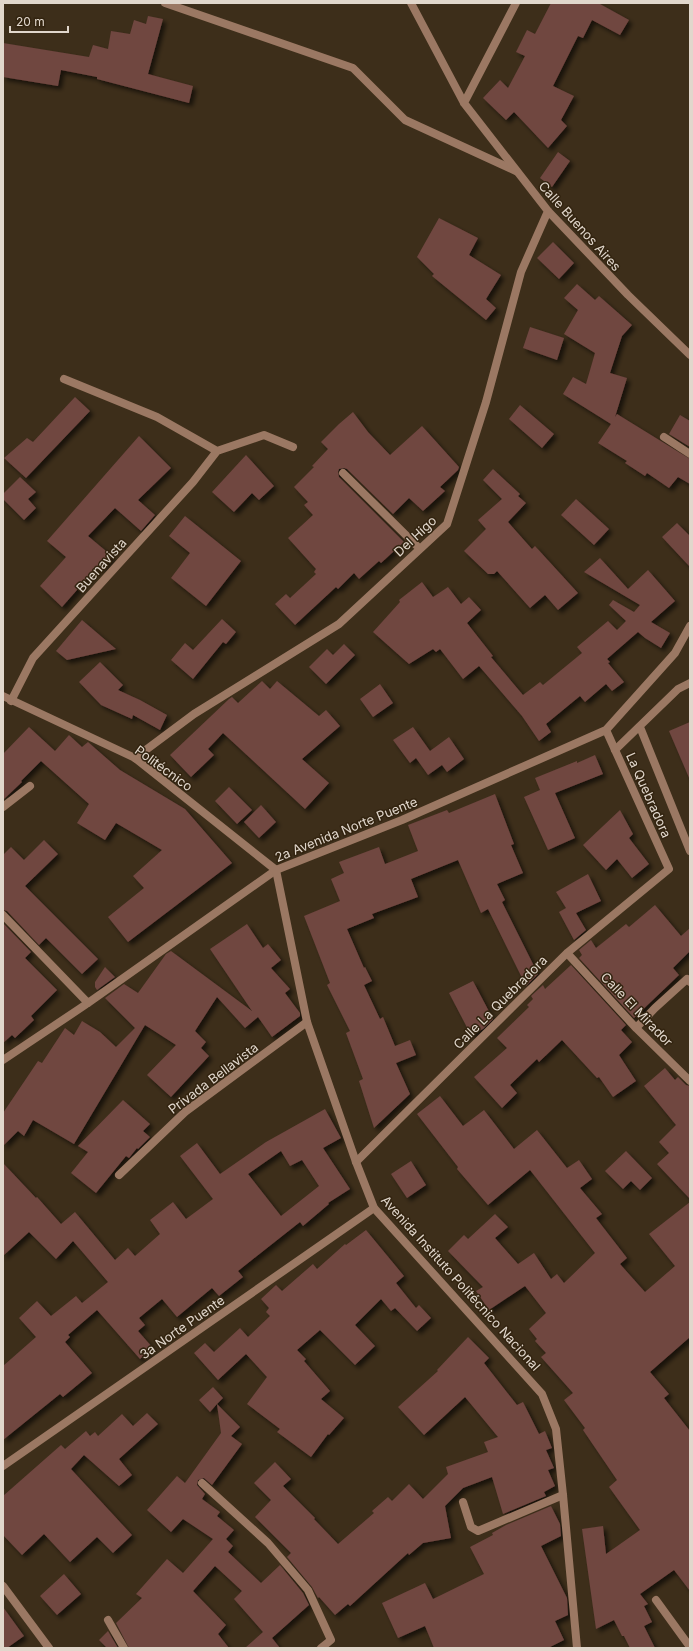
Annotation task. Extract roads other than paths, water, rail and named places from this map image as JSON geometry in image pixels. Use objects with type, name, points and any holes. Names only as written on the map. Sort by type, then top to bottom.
[{"type":"street","points":[[165,3],[352,68],[405,120],[516,171]]},
{"type":"street","name":"Calle Buenos Aires","points":[[411,3],[464,102],[516,171],[548,211],[628,295],[690,355]]},
{"type":"street","points":[[464,102],[516,3]]},
{"type":"street","name":"Del Higo","points":[[135,758],[194,714],[338,624],[446,524],[486,402],[521,272],[548,211]]},
{"type":"street","points":[[64,378],[157,417],[217,451],[264,435],[293,447]]},
{"type":"street","points":[[664,437],[690,454]]},
{"type":"street","name":"Buenavista","points":[[11,701],[33,658],[193,482],[217,451]]},
{"type":"street","points":[[343,473],[419,548]]},
{"type":"street","name":"2a Avenida Norte Puente","points":[[3,1060],[88,1003],[276,870],[402,820],[606,730],[675,653],[690,626]]},
{"type":"street","points":[[615,750],[678,689],[690,683]]},
{"type":"street","name":"Politécnico","points":[[3,696],[135,758],[276,870]]},
{"type":"street","points":[[640,727],[690,851]]},
{"type":"street","name":"La Quebradora","points":[[606,730],[669,869]]},
{"type":"street","points":[[3,807],[30,786]]},
{"type":"street","name":"Calle La Quebradora","points":[[356,1162],[567,953],[669,869]]},
{"type":"street","name":"Avenida Instituto Politécnico Nacional","points":[[276,870],[307,1022],[356,1162],[374,1208],[542,1394],[556,1429],[577,1648]]},
{"type":"street","points":[[3,915],[88,1003]]},
{"type":"street","name":"Calle El Mirador","points":[[567,953],[636,1028],[690,1081]]},
{"type":"street","points":[[636,1028],[655,1008],[687,979],[690,982]]},
{"type":"street","name":"Privada Bellavista","points":[[120,1175],[185,1112],[307,1022]]},
{"type":"street","name":"3a Norte Puente","points":[[3,1466],[374,1208]]},
{"type":"street","points":[[202,1483],[268,1543],[308,1590],[331,1640],[321,1648]]},
{"type":"street","points":[[463,1502],[470,1527],[478,1531],[563,1494]]},
{"type":"street","points":[[3,1586],[48,1648]]},
{"type":"street","points":[[656,1600],[690,1647]]},
{"type":"street","points":[[108,1620],[124,1648]]}]
